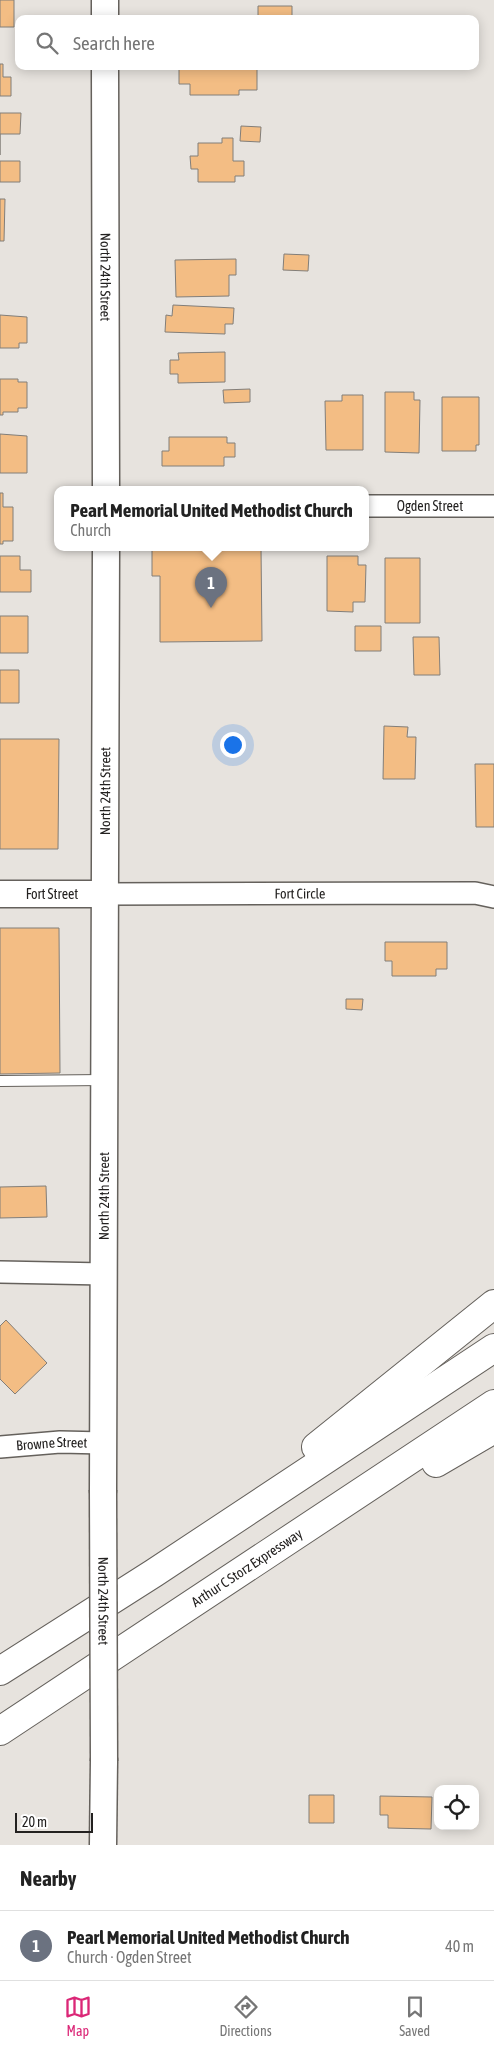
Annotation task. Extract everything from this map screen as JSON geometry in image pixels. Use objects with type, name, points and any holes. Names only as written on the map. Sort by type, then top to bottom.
[{"type":"highway","points":[[154,1573],[494,1304]]},
{"type":"highway","points":[[0,1671],[154,1573],[494,1348]]},
{"type":"highway","name":"Arthur C Storz Expressway","points":[[0,1731],[494,1404]]},
{"type":"highway","points":[[171,1618],[494,1429]]},
{"type":"street","points":[[105,0],[105,15]]},
{"type":"street","name":"North 24th Street","points":[[105,70],[106,486]]},
{"type":"street","name":"Ogden Street","points":[[369,506],[494,506]]},
{"type":"street","name":"North 24th Street","points":[[103,1845],[106,551]]},
{"type":"street","name":"Fort Circle","points":[[105,894],[474,893],[494,898]]},
{"type":"street","name":"Fort Street","points":[[0,894],[105,894]]},
{"type":"street","points":[[0,1272],[105,1274]]},
{"type":"street","name":"Browne Street","points":[[0,1447],[60,1442],[104,1443]]},
{"type":"lane","points":[[0,1081],[105,1080]]},
{"type":"building","points":[[0,0],[14,0],[14,27],[0,27]]},
{"type":"building","points":[[258,6],[292,6],[292,15],[258,15]]},
{"type":"building","points":[[0,64],[3,64],[3,77],[11,77],[11,96],[0,96]]},
{"type":"building","points":[[179,70],[257,70],[257,90],[239,90],[239,95],[190,95],[190,84],[179,84]]},
{"type":"building","points":[[0,113],[21,113],[20,134],[0,134]]},
{"type":"building","points":[[241,126],[261,127],[260,142],[240,141]]},
{"type":"building","points":[[222,138],[233,138],[233,161],[244,161],[244,176],[235,176],[235,182],[198,182],[198,169],[191,169],[190,156],[198,156],[198,143],[222,143]]},
{"type":"building","points":[[0,161],[20,161],[20,182],[0,182]]},
{"type":"building","points":[[0,199],[5,199],[4,241],[0,241]]},
{"type":"building","points":[[284,254],[309,255],[308,271],[283,270]]},
{"type":"building","points":[[236,259],[236,275],[229,275],[229,296],[176,297],[175,260]]},
{"type":"building","points":[[173,305],[234,308],[233,324],[225,324],[225,334],[165,332],[166,315],[172,316]]},
{"type":"building","points":[[0,315],[27,317],[27,343],[19,343],[19,348],[0,348]]},
{"type":"building","points":[[225,352],[225,382],[178,383],[178,374],[170,374],[170,360],[179,360],[178,353]]},
{"type":"building","points":[[0,379],[18,379],[18,382],[27,382],[27,408],[18,408],[18,412],[3,412],[3,415],[0,415]]},
{"type":"building","points":[[250,389],[250,402],[224,403],[223,390]]},
{"type":"building","points":[[385,392],[414,392],[414,400],[420,400],[419,453],[385,452]]},
{"type":"building","points":[[342,395],[363,395],[363,450],[326,450],[325,401],[342,401]]},
{"type":"building","points":[[442,397],[479,397],[479,445],[476,445],[476,451],[442,451]]},
{"type":"building","points":[[0,434],[27,436],[27,473],[0,473]]},
{"type":"building","points":[[169,437],[227,437],[227,443],[235,443],[235,457],[224,457],[224,466],[162,466],[162,451],[169,451]]},
{"type":"building","points":[[0,493],[3,493],[3,507],[13,507],[13,541],[3,541],[3,544],[0,544]]},
{"type":"building","points":[[152,551],[261,551],[262,641],[160,642],[160,576],[152,576]]},
{"type":"building","points":[[0,556],[20,556],[20,570],[31,570],[31,592],[0,592]]},
{"type":"building","points":[[327,556],[358,556],[358,565],[366,565],[365,602],[353,602],[353,612],[327,611]]},
{"type":"building","points":[[385,558],[420,558],[420,623],[385,623]]},
{"type":"building","points":[[0,616],[28,616],[28,653],[0,653]]},
{"type":"building","points":[[355,626],[381,626],[381,651],[355,651]]},
{"type":"building","points":[[413,637],[439,637],[440,675],[414,675]]},
{"type":"building","points":[[0,670],[19,670],[19,703],[0,703]]},
{"type":"building","points":[[384,726],[408,727],[407,737],[416,737],[415,779],[383,779]]},
{"type":"building","points":[[0,739],[59,739],[58,849],[0,849]]},
{"type":"building","points":[[475,764],[494,764],[494,827],[476,827]]},
{"type":"building","points":[[0,928],[59,928],[60,1073],[0,1074]]},
{"type":"building","points":[[385,942],[447,942],[447,969],[436,969],[436,976],[392,976],[392,961],[385,961]]},
{"type":"building","points":[[346,999],[363,999],[362,1010],[346,1009]]},
{"type":"building","points":[[46,1186],[47,1217],[0,1218],[0,1187]]},
{"type":"building","points":[[6,1320],[47,1363],[15,1394],[0,1379],[0,1326]]},
{"type":"building","points":[[309,1795],[334,1795],[334,1823],[309,1823]]},
{"type":"building","points":[[380,1796],[432,1797],[431,1829],[388,1828],[388,1815],[380,1815]]},
{"type":"place","name":"Pearl Memorial United Methodist Church","points":[[211,608]]}]
